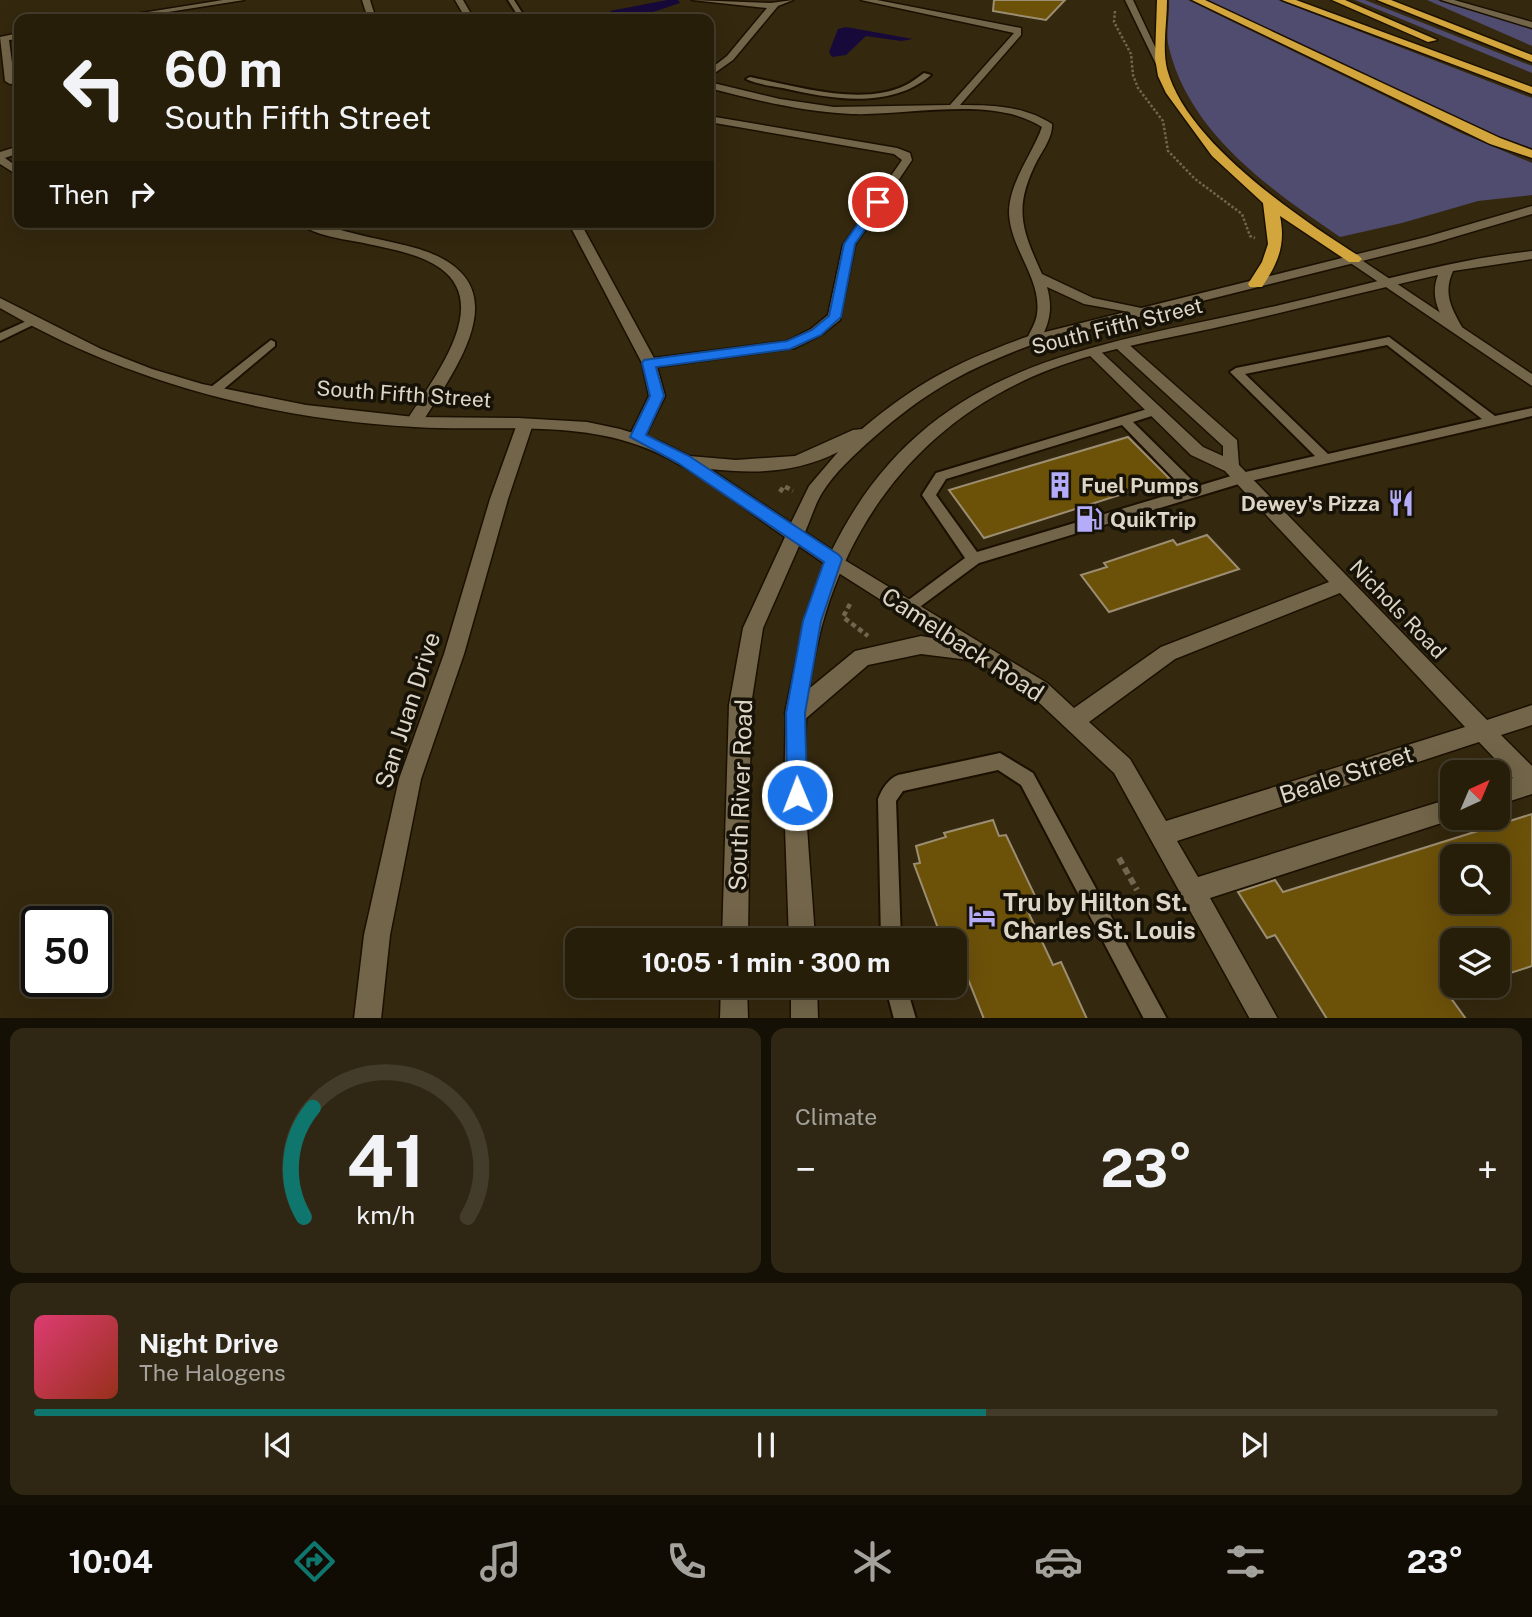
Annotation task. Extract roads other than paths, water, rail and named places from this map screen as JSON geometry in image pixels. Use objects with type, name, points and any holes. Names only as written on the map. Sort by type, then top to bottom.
[{"type":"highway","points":[[1161,0],[1160,64],[1173,95],[1197,133],[1227,165],[1269,200],[1354,259]]},
{"type":"highway","points":[[1197,0],[1495,141],[1532,154]]},
{"type":"highway","points":[[1287,0],[1532,91]]},
{"type":"highway","points":[[1337,0],[1447,46]]},
{"type":"highway","points":[[1382,0],[1527,57]]},
{"type":"highway","points":[[1429,6],[1527,57]]},
{"type":"highway","points":[[1459,51],[1532,82]]},
{"type":"highway","points":[[1255,284],[1273,259],[1277,242],[1269,200]]},
{"type":"street","points":[[143,14],[240,0]]},
{"type":"street","points":[[696,0],[774,6],[789,0]]},
{"type":"street","points":[[865,0],[1018,30],[953,107]]},
{"type":"street","points":[[1129,0],[1160,64]]},
{"type":"street","points":[[1445,0],[1532,25]]},
{"type":"street","points":[[714,70],[730,58],[774,6]]},
{"type":"street","points":[[14,37],[4,38],[14,80]]},
{"type":"street","points":[[649,363],[790,345],[816,332],[835,317],[849,244],[907,160],[906,155],[820,121],[714,86]]},
{"type":"street","points":[[714,92],[820,121]]},
{"type":"street","points":[[820,121],[833,94]]},
{"type":"street","points":[[714,119],[820,121],[852,111],[953,107],[1033,116],[1048,127],[1044,140],[1020,180],[1014,212],[1023,250],[1037,277],[1044,313],[1034,339]]},
{"type":"street","points":[[0,157],[14,169]]},
{"type":"street","name":"South Fifth Street","points":[[796,534],[816,490],[849,450],[878,424],[935,381],[978,359],[1034,339],[1430,240],[1532,210]]},
{"type":"street","points":[[318,228],[413,250],[434,258],[458,275],[471,300],[470,322],[464,336],[414,422]]},
{"type":"street","points":[[577,228],[649,363],[657,396],[637,437]]},
{"type":"street","name":"South Fifth Street","points":[[0,302],[32,322],[147,373],[285,407],[414,422],[598,428],[637,437],[663,447],[684,460],[833,559],[869,497],[921,438],[986,393],[1027,373],[1093,352],[1391,283],[1448,267],[1532,255]]},
{"type":"street","points":[[1354,259],[1532,381]]},
{"type":"street","points":[[1448,267],[1438,286],[1441,302],[1455,327]]},
{"type":"street","points":[[1037,277],[1089,301],[1141,312]]},
{"type":"street","points":[[1093,352],[1113,331],[1141,312]]},
{"type":"street","name":"Nichols Road","points":[[1121,345],[1231,444],[1236,472]]},
{"type":"street","name":"Nichols Road","points":[[1093,352],[1197,451],[1236,472],[1532,783]]},
{"type":"street","name":"San Juan Drive","points":[[367,1018],[377,935],[410,779],[454,654],[499,499],[525,424]]},
{"type":"street","points":[[684,460],[744,468],[782,464],[810,458],[878,424]]},
{"type":"street","name":"South River Road","points":[[735,928],[740,705],[753,628],[796,534]]},
{"type":"street","points":[[802,928],[796,713],[812,621],[833,559]]},
{"type":"street","name":"Camelback Road","points":[[833,559],[1040,691],[1122,766],[1265,1018]]},
{"type":"street","points":[[1073,721],[1168,653],[1343,584]]},
{"type":"street","points":[[796,713],[862,657],[921,645],[982,654]]},
{"type":"street","name":"Beale Street","points":[[1162,834],[1532,716]]},
{"type":"street","points":[[1510,790],[1532,783]]},
{"type":"street","points":[[1194,891],[1440,812]]},
{"type":"street","points":[[734,998],[734,1018]]},
{"type":"street","points":[[804,998],[805,1018]]},
{"type":"lane","points":[[750,79],[859,96],[889,93],[913,85],[927,75]]},
{"type":"lane","points":[[0,338],[32,322]]},
{"type":"lane","points":[[1325,458],[1236,372],[1389,341],[1493,421]]},
{"type":"lane","points":[[215,390],[271,344]]},
{"type":"lane","points":[[974,559],[929,495],[941,476],[1154,411]]},
{"type":"lane","points":[[908,608],[974,559],[1196,492],[1236,472],[1325,458],[1532,412]]},
{"type":"lane","points":[[1124,420],[1196,492]]},
{"type":"lane","points":[[891,928],[887,799],[898,784],[1000,761],[1027,779],[1156,1018]]},
{"type":"lane","points":[[899,998],[905,1018]]},
{"type":"place","name":"Fuel Pumps","points":[[1060,485]]},
{"type":"place","name":"Dewey's Pizza","points":[[1401,503]]},
{"type":"place","name":"QuikTrip","points":[[1089,519]]},
{"type":"place","name":"Tru by Hilton St. Charles St. Louis","points":[[982,916]]}]
